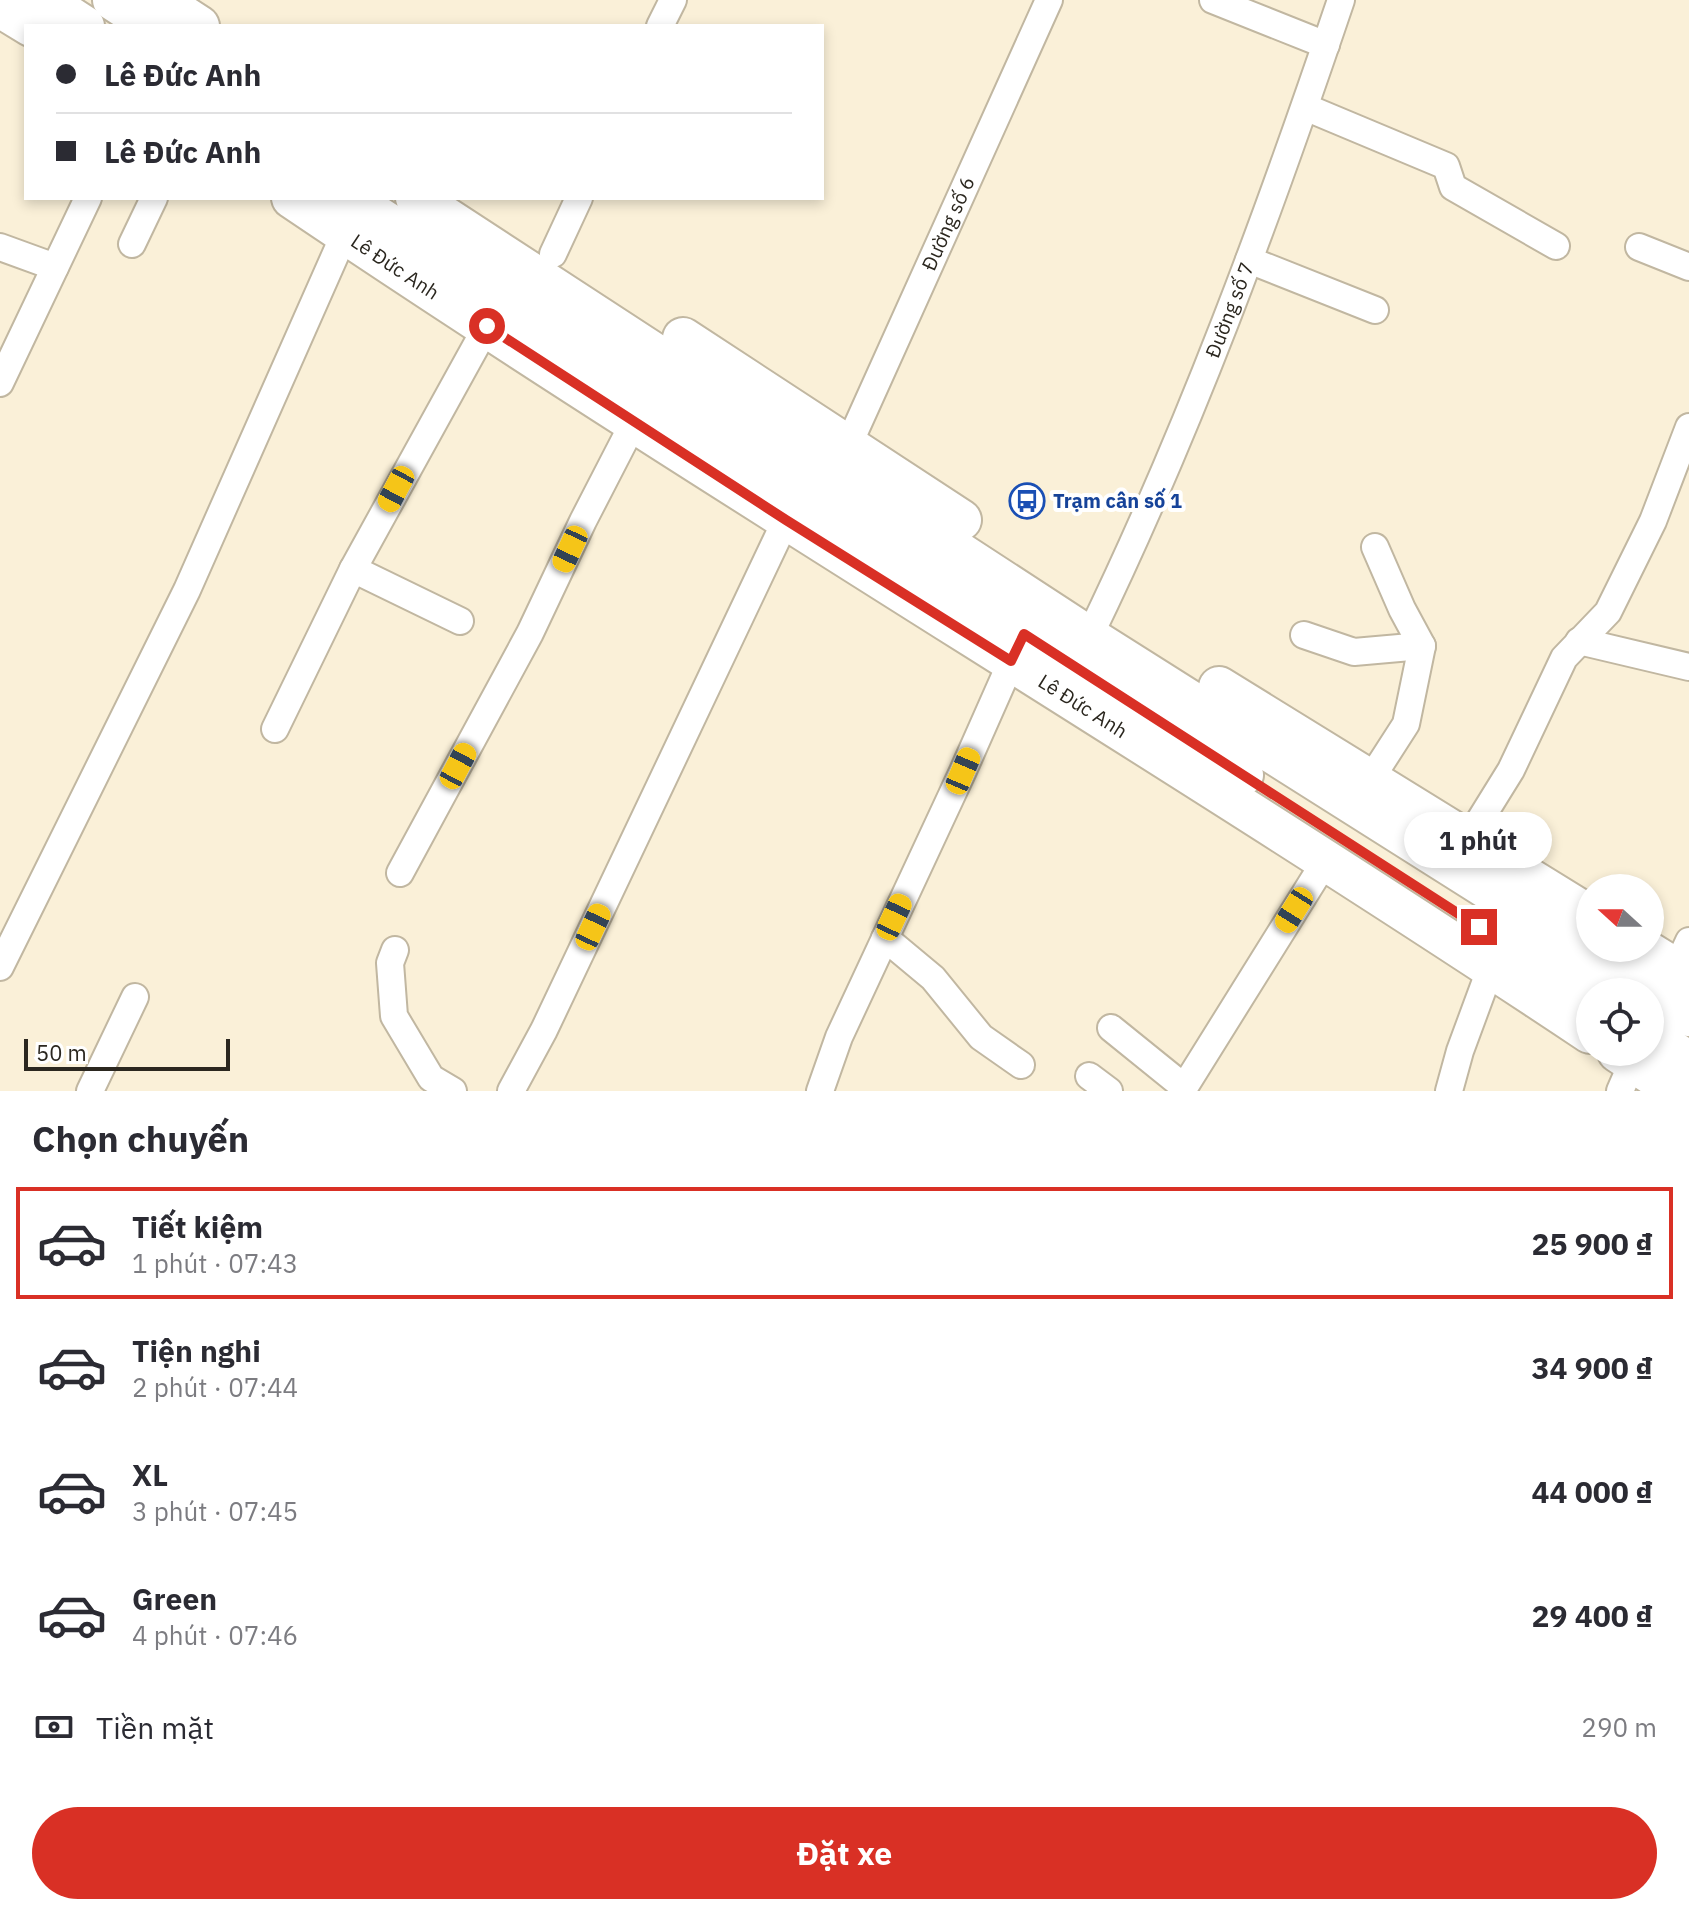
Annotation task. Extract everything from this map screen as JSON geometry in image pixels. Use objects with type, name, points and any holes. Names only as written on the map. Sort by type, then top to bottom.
[{"type":"highway","points":[[44,0],[81,24]]},
{"type":"highway","points":[[113,0],[150,24]]},
{"type":"highway","points":[[159,0],[196,24]]},
{"type":"highway","points":[[0,7],[28,24]]},
{"type":"highway","name":"Lê Đức Anh","points":[[298,200],[347,216],[1499,956],[1576,1021]]},
{"type":"highway","points":[[419,200],[1095,625],[1689,1016]]},
{"type":"highway","points":[[469,200],[848,446],[1095,625],[1370,780],[1576,907]]},
{"type":"highway","name":"Lê Đức Anh","points":[[347,216],[487,326],[786,520],[1017,647],[1326,860],[1499,956],[1576,992]]},
{"type":"highway","points":[[1664,956],[1685,963]]},
{"type":"highway","points":[[1645,1066],[1677,1083]]},
{"type":"street","points":[[661,24],[673,0]]},
{"type":"street","name":"Đường số 6","points":[[848,446],[1049,0]]},
{"type":"street","points":[[1213,0],[1326,45]]},
{"type":"street","name":"Đường số 7","points":[[1095,625],[1168,464],[1249,260],[1341,0]]},
{"type":"street","points":[[1305,107],[1446,166],[1453,187],[1556,246]]},
{"type":"street","points":[[0,383],[87,200]]},
{"type":"street","points":[[132,244],[153,200]]},
{"type":"street","points":[[553,254],[578,200]]},
{"type":"street","points":[[0,967],[187,590],[347,216]]},
{"type":"street","points":[[0,247],[55,267]]},
{"type":"street","points":[[1639,247],[1689,267]]},
{"type":"street","points":[[1249,260],[1375,310]]},
{"type":"street","points":[[275,729],[353,569],[487,326]]},
{"type":"street","points":[[400,873],[530,633],[634,422]]},
{"type":"street","points":[[1467,841],[1511,770],[1564,658],[1608,612],[1653,521],[1689,427]]},
{"type":"street","points":[[511,1091],[544,1030],[786,520]]},
{"type":"street","points":[[1370,780],[1406,724],[1422,646],[1375,547]]},
{"type":"street","points":[[353,569],[460,621]]},
{"type":"street","points":[[1304,635],[1354,652],[1422,646]]},
{"type":"street","points":[[1579,641],[1689,667]]},
{"type":"street","points":[[820,1091],[839,1037],[1017,647]]},
{"type":"street","points":[[1111,1028],[1183,1089],[1326,860]]},
{"type":"street","points":[[885,938],[933,978],[981,1037],[1021,1065]]},
{"type":"street","points":[[395,950],[390,963],[394,1016],[431,1078],[453,1091]]},
{"type":"street","points":[[1449,1091],[1460,1051],[1499,956]]},
{"type":"street","points":[[90,1091],[135,997]]},
{"type":"place","name":"Trạm cân số 1","points":[[1027,501]]},
{"type":"route","points":[[487,326],[1011,661],[1024,634],[1479,927]]}]
